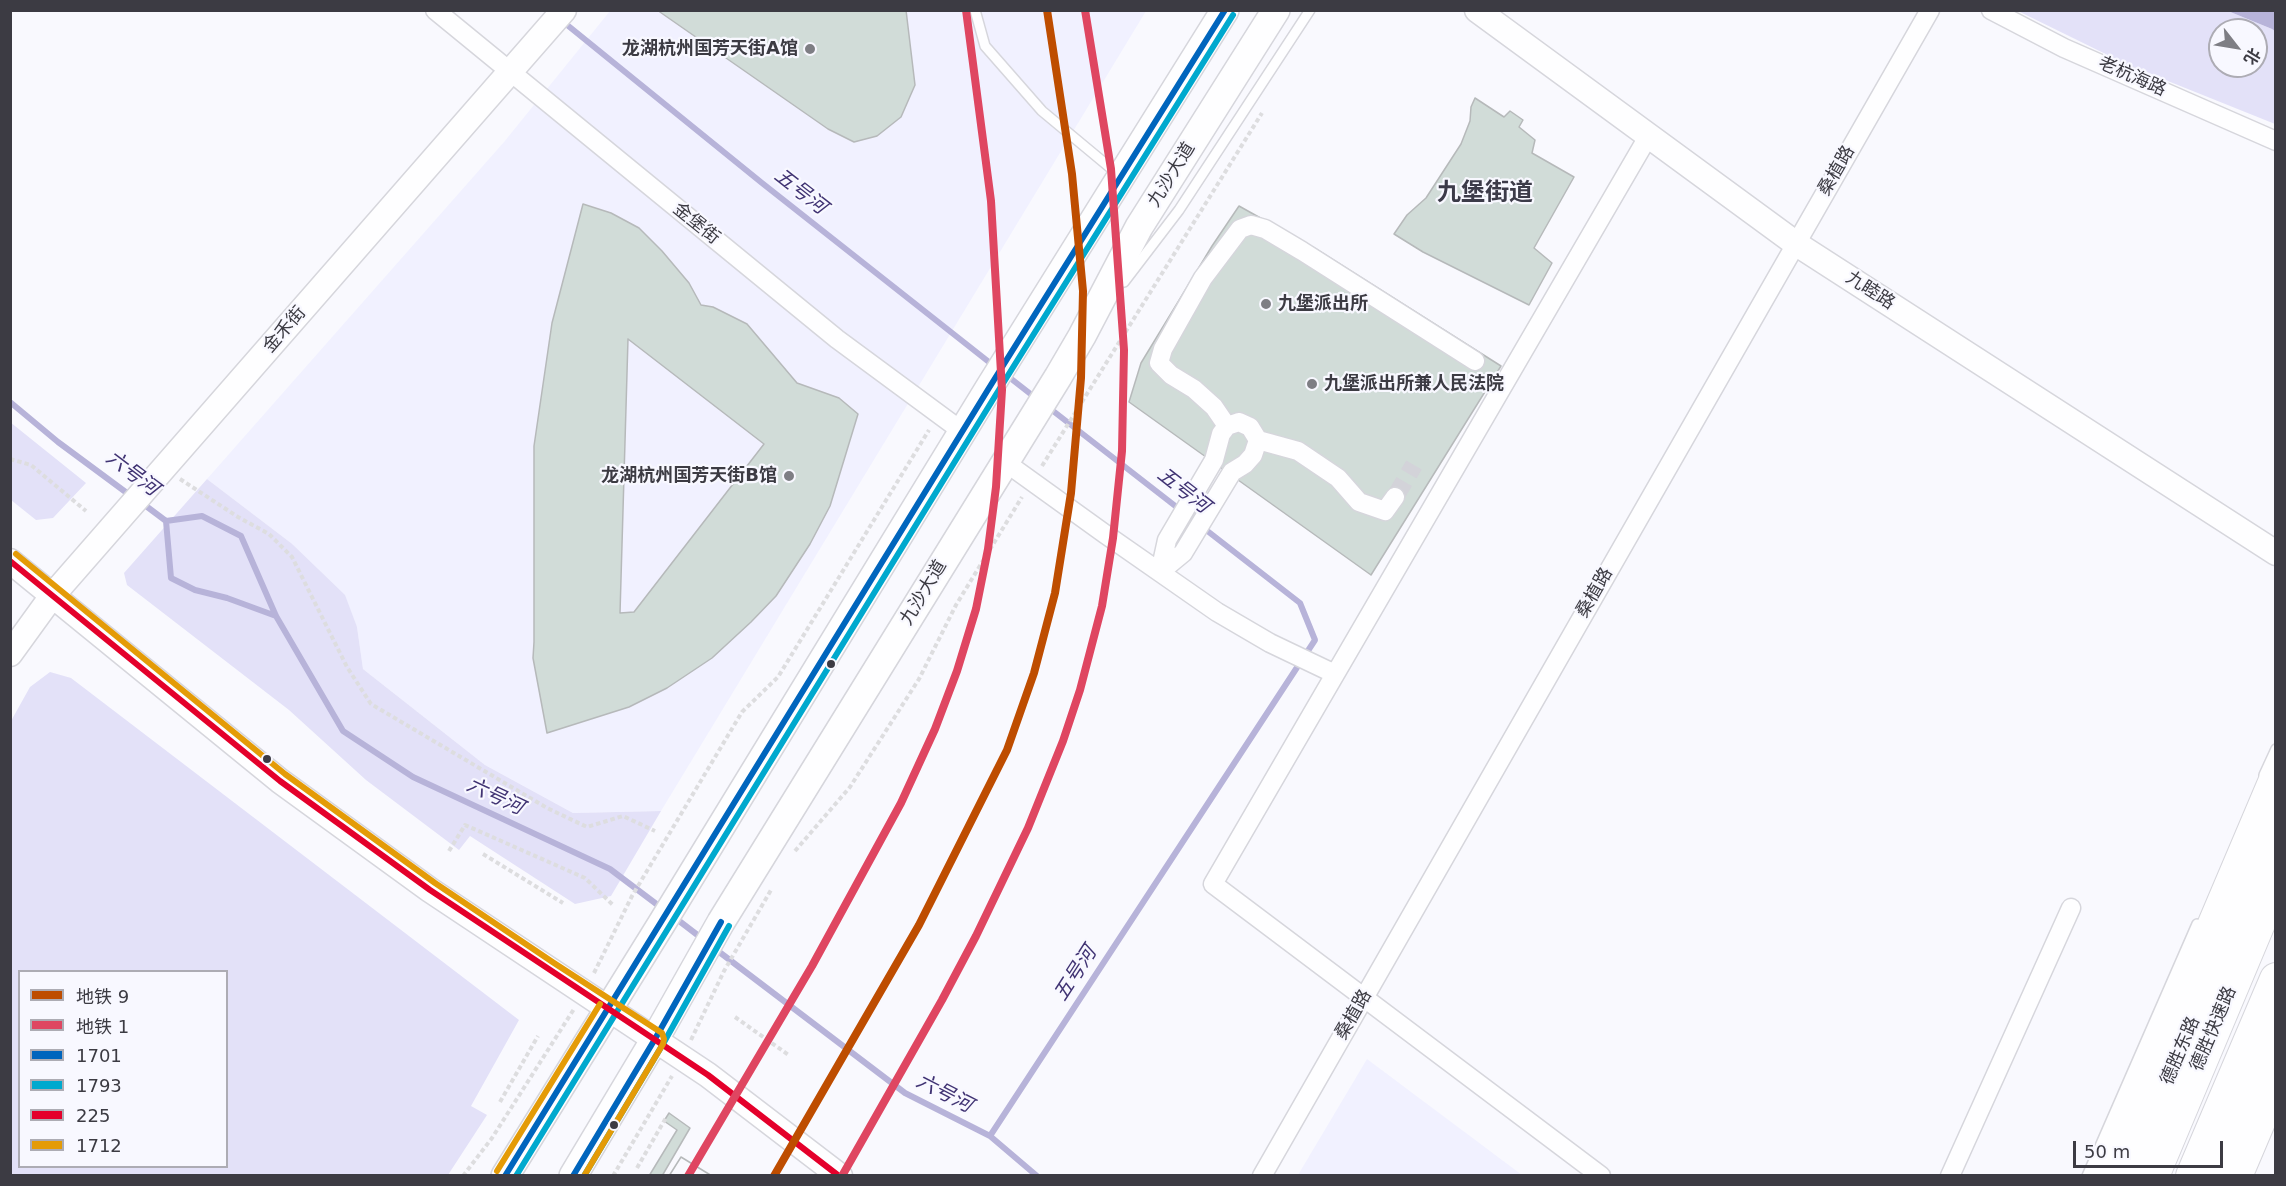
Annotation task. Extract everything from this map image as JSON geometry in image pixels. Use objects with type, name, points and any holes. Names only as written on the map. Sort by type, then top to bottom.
[{"type":"highway","points":[[2108,1176],[2268,780]]},
{"type":"highway","name":"德胜快速路","points":[[2153,1176],[2276,883]]},
{"type":"highway","name":"德胜快速路","points":[[2192,1176],[2276,979]]},
{"type":"highway","points":[[2236,1176],[2276,1082]]},
{"type":"main road","points":[[506,1176],[989,388],[1226,10]]},
{"type":"main road","name":"九沙大道","points":[[573,1176],[655,1039],[721,922],[1058,377],[1139,227],[1275,10]]},
{"type":"main road","name":"德胜东路","points":[[2128,1176],[2276,826]]},
{"type":"main road","points":[[2216,1176],[2276,1034]]},
{"type":"street","name":"金堡街","points":[[435,10],[837,339],[963,432]]},
{"type":"street","name":"金禾街","points":[[10,654],[52,596],[564,10]]},
{"type":"street","name":"九睦路","points":[[1477,10],[1795,243],[2276,553]]},
{"type":"street","name":"桑植路","points":[[1262,1176],[1930,10]]},
{"type":"street","name":"老杭海路","points":[[1991,10],[2064,48],[2119,70],[2276,141]]},
{"type":"street","points":[[1601,1176],[1213,884],[1649,135]]},
{"type":"street","points":[[1227,426],[1214,407],[1194,389],[1171,375],[1159,363],[1163,349],[1203,278],[1240,229],[1251,225],[1265,229],[1302,251],[1475,361]]},
{"type":"street","points":[[1160,572],[1167,540],[1214,460],[1221,434],[1227,426],[1239,422],[1250,427],[1258,440],[1298,451],[1338,478],[1359,502],[1386,511],[1395,497]]},
{"type":"street","points":[[1160,572],[1183,553],[1232,472],[1254,455],[1258,440]]},
{"type":"street","points":[[1005,462],[1217,612],[1270,643],[1335,674]]},
{"type":"street","points":[[10,561],[280,781],[430,890],[708,1076],[840,1176]]},
{"type":"street","points":[[1950,1176],[2071,908]]},
{"type":"lane","points":[[975,10],[985,46],[1042,111],[1121,177]]},
{"type":"lane","points":[[1082,336],[1179,210],[1310,10]]},
{"type":"lane","points":[[2268,780],[2276,749]]},
{"type":"lane","points":[[2086,1176],[2203,910]]},
{"type":"path","points":[[792,853],[850,787],[919,679],[956,605],[1173,252],[1204,209],[1264,110]]},
{"type":"path","points":[[464,1176],[492,1138],[584,993],[632,896],[742,712],[778,677],[939,414]]},
{"type":"path","points":[[10,459],[31,465],[86,511]]},
{"type":"path","points":[[179,479],[269,534],[292,557],[347,667],[371,704],[547,808],[587,827],[622,816],[655,831]]},
{"type":"path","points":[[449,851],[465,825],[585,878],[614,906]]},
{"type":"path","points":[[483,854],[563,903]]},
{"type":"path","points":[[723,971],[776,882]]},
{"type":"path","points":[[735,1017],[790,1056]]},
{"type":"path","points":[[500,1102],[538,1036]]},
{"type":"path","points":[[637,1168],[667,1116]]},
{"type":"shaded area","points":[[610,11],[1146,11],[661,811],[573,813],[485,765],[363,669],[357,627],[291,543],[207,479],[504,142]]},
{"type":"shaded area","points":[[2018,11],[2228,11],[2245,18],[2208,18],[2208,78],[2268,78],[2268,27],[2272,29],[2276,31],[2275,124],[2128,65]]},
{"type":"shaded area","points":[[2228,11],[2275,11],[2275,31],[2268,27],[2268,18],[2245,18]]},
{"type":"shaded area","points":[[10,422],[86,483],[53,518],[36,520],[11,500]]},
{"type":"shaded area","points":[[207,479],[291,543],[345,595],[357,627],[363,669],[485,765],[573,813],[661,811],[611,896],[575,904],[470,836],[459,850],[366,780],[289,710],[127,585],[124,573]]},
{"type":"shaded area","points":[[50,672],[71,678],[519,1020],[471,1106],[487,1115],[448,1175],[11,1175],[11,721],[30,687]]},
{"type":"shaded area","points":[[1367,1059],[1522,1175],[1298,1175]]},
{"type":"building","name":"龙湖杭州国芳天街A馆","points":[[657,10],[906,10],[915,85],[901,117],[877,136],[854,142],[828,129]]},
{"type":"building","points":[[1475,98],[1504,117],[1510,111],[1523,120],[1519,127],[1535,140],[1532,153],[1574,177],[1534,248],[1552,263],[1529,305],[1423,252],[1394,234],[1407,215],[1426,198],[1461,144],[1470,121],[1471,107]]},
{"type":"building","name":"龙湖杭州国芳天街B馆","points":[[583,204],[611,213],[639,228],[689,283],[701,305],[713,307],[747,324],[797,383],[839,398],[858,414],[830,506],[810,544],[776,596],[751,622],[712,658],[667,688],[629,707],[547,733],[533,658],[534,446],[552,323]],"holes":[[[628,339],[764,444],[634,612],[620,613]]]},
{"type":"building","name":"九堡派出所兼人民法院","points":[[1239,206],[1316,249],[1501,366],[1371,575],[1129,402],[1141,363]]},
{"type":"building","points":[[669,1113],[690,1128],[662,1176],[649,1176],[677,1130],[664,1121]]},
{"type":"building","points":[[681,1157],[712,1176],[669,1176]]},
{"type":"building","points":[[681,1157],[712,1176],[669,1176]]},
{"type":"waterway","name":"五号河","points":[[561,20],[762,183],[994,366]]},
{"type":"waterway","name":"五号河","points":[[1005,374],[1037,399]]},
{"type":"waterway","name":"六号河","points":[[10,402],[58,442],[131,496]]},
{"type":"waterway","name":"五号河","points":[[990,1136],[1315,640],[1300,603],[1048,407]]},
{"type":"waterway","name":"六号河","points":[[142,503],[166,521],[202,516],[241,536],[276,616],[343,731],[413,777],[610,869],[663,909]]},
{"type":"waterway","points":[[166,521],[171,578],[195,590],[227,598],[276,616]]},
{"type":"waterway","name":"六号河","points":[[674,917],[704,940]]},
{"type":"waterway","name":"六号河","points":[[714,948],[905,1093],[990,1136],[1037,1176]]},
{"type":"tunnel","points":[[1395,497],[1414,465]]},
{"type":"metro line","name":"1","points":[[688,1176],[812,966],[901,803],[935,729],[957,671],[976,609],[988,549],[996,487],[1002,390],[991,201],[966,10]]},
{"type":"metro line","name":"9","points":[[774,1176],[919,925],[1007,750],[1034,673],[1055,593],[1071,493],[1081,378],[1083,291],[1072,174],[1047,10]]},
{"type":"metro line","name":"1","points":[[842,1176],[942,1000],[1028,828],[1063,741],[1080,690],[1102,606],[1113,538],[1122,451],[1124,350],[1111,169],[1085,10]]},
{"type":"transit line","name":"1701","points":[[505,1176],[989,388],[1225,10]]},
{"type":"transit line","name":"1793","points":[[516,1176],[997,393],[1233,15]]},
{"type":"transit line","name":"1712","points":[[16,554],[285,774],[435,883],[662,1033],[663,1044],[584,1176]]},
{"type":"transit line","name":"225","points":[[10,561],[280,781],[430,890],[708,1075],[839,1176]]},
{"type":"transit line","name":"1701","points":[[573,1176],[655,1039],[721,922]]},
{"type":"transit line","name":"1793","points":[[584,1176],[663,1044],[729,926]]},
{"type":"transit line","name":"1712","points":[[497,1171],[600,1004]]},
{"type":"place","name":"龙湖杭州国芳天街A馆","points":[[810,49]]},
{"type":"place","name":"九堡派出所","points":[[1266,304]]},
{"type":"place","name":"九堡派出所兼人民法院","points":[[1312,384]]},
{"type":"place","name":"龙湖杭州国芳天街B馆","points":[[789,476]]},
{"type":"district","name":"九堡街道","points":[[1485,194]]}]
